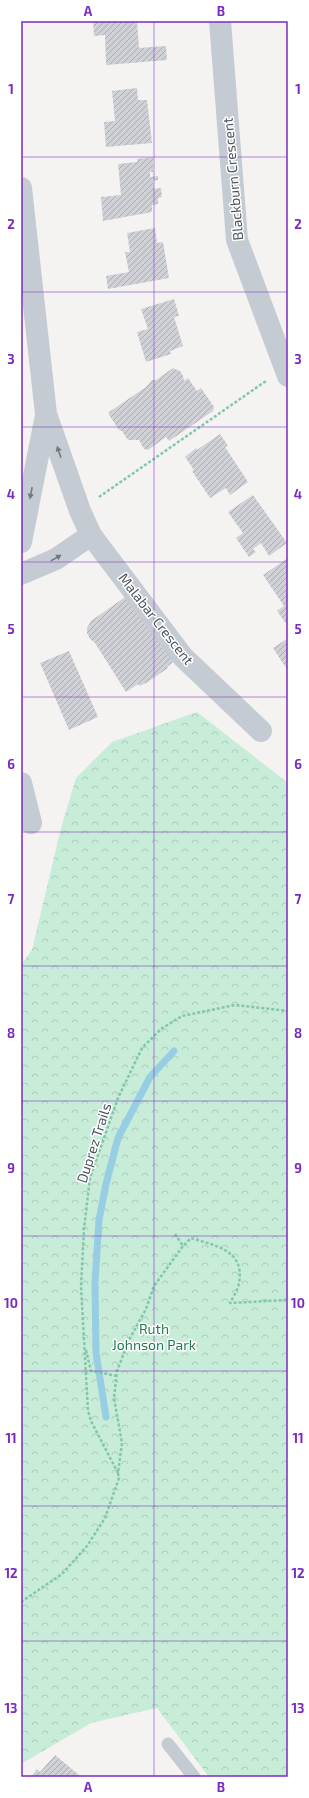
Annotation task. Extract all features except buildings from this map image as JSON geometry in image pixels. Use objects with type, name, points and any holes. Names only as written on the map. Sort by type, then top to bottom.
[{"type":"street","name":"Blackburn Crescent","points":[[220,21],[237,240],[286,372]]},
{"type":"street","name":"Malabar Crescent","points":[[21,188],[46,414],[80,510],[91,535],[183,658],[261,731]]},
{"type":"street","name":"Malabar Crescent","points":[[21,542],[46,414]]},
{"type":"street","points":[[21,574],[56,559],[91,535]]},
{"type":"street","points":[[21,783],[31,824]]},
{"type":"lane","points":[[168,1744],[194,1777]]},
{"type":"path","points":[[80,510],[286,372]]},
{"type":"path","name":"Duprez Trails","points":[[118,1473],[91,1422],[88,1411],[81,1286],[84,1229],[90,1178],[118,1098],[142,1048],[161,1029],[182,1016],[235,1005],[288,1011]]},
{"type":"path","points":[[174,1234],[183,1246]]},
{"type":"path","points":[[21,1602],[62,1574],[87,1546],[105,1518],[119,1478],[118,1473],[122,1443],[114,1398],[117,1371],[129,1340],[146,1309],[154,1286],[183,1246],[191,1238],[229,1251],[240,1268],[239,1284],[230,1303],[288,1300]]},
{"type":"path","points":[[84,1345],[91,1371],[117,1376]]},
{"type":"green space","name":"Ruth Johnson Park","points":[[197,712],[288,783],[288,1777],[209,1777],[157,1708],[91,1723],[21,1764],[21,965],[32,950],[61,828],[76,778],[112,742]]},
{"type":"waterway","points":[[106,1417],[96,1353],[95,1282],[99,1220],[106,1184],[118,1138],[150,1077],[174,1051]]}]
